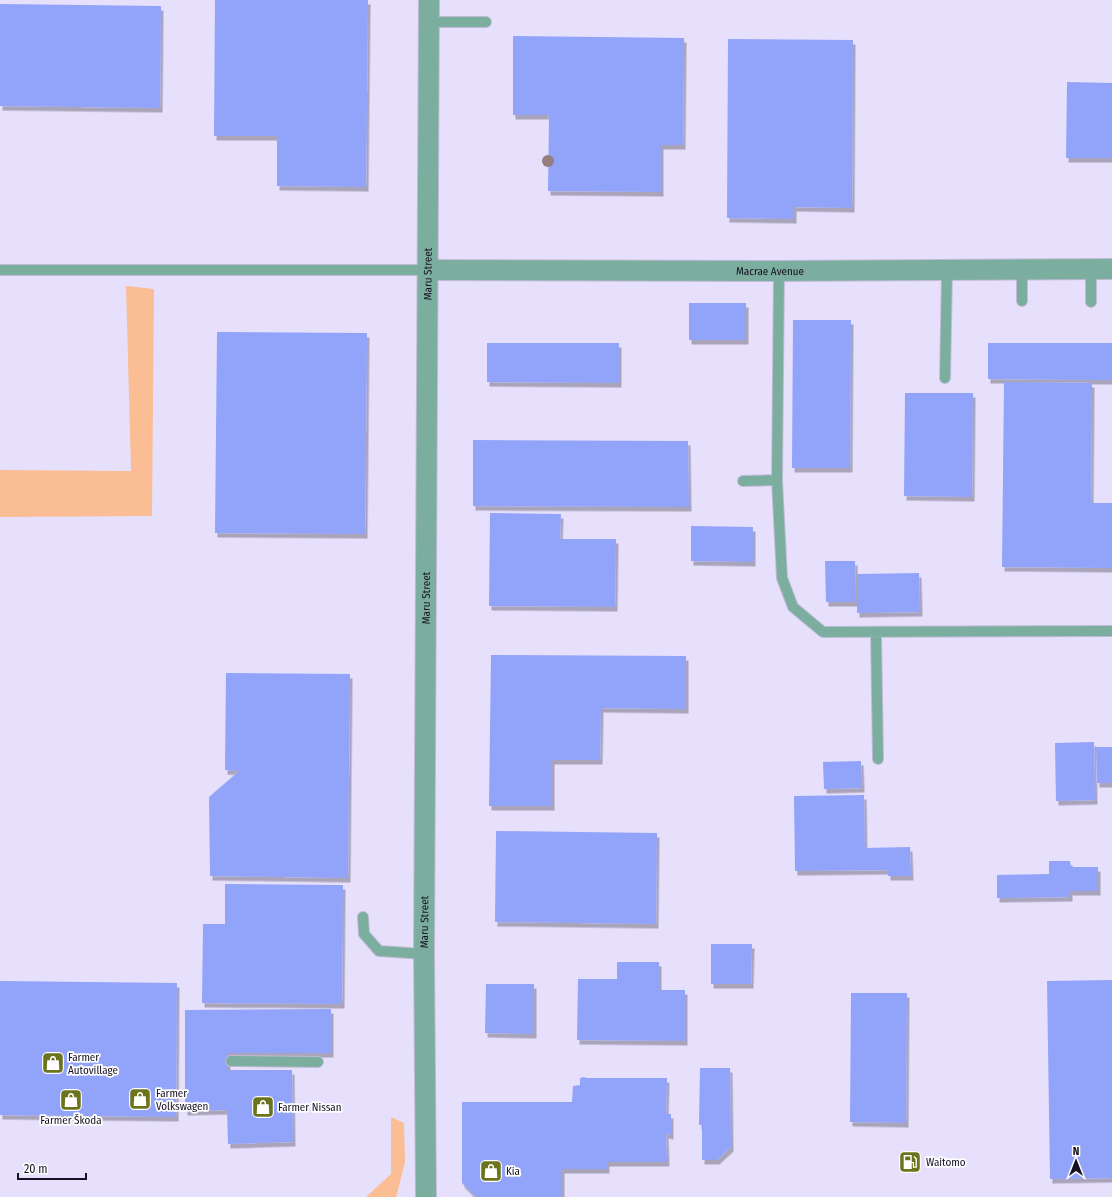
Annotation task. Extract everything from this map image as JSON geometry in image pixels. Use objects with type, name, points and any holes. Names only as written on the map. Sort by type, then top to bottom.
[{"type":"street","name":"Maru Street","points":[[426,1197],[424,954],[429,0]]},
{"type":"street","name":"Macrae Avenue","points":[[427,270],[779,271],[1112,269]]},
{"type":"lane","points":[[429,22],[486,22]]},
{"type":"lane","points":[[1091,269],[1091,302]]},
{"type":"lane","points":[[0,270],[427,270]]},
{"type":"lane","points":[[945,378],[947,270]]},
{"type":"lane","points":[[1022,270],[1022,301]]},
{"type":"lane","points":[[779,271],[777,480],[782,578],[793,607],[822,632],[1112,631]]},
{"type":"lane","points":[[743,481],[777,480]]},
{"type":"lane","points":[[876,633],[878,760]]},
{"type":"lane","points":[[363,917],[364,934],[380,951],[424,954]]},
{"type":"lane","points":[[231,1060],[318,1062]]},
{"type":"shaded area","points":[[126,286],[154,289],[152,516],[0,517],[0,470],[131,471]]},
{"type":"shaded area","points":[[391,1117],[404,1123],[405,1162],[397,1194],[396,1197],[366,1197],[391,1174]]},
{"type":"building","points":[[215,0],[368,0],[366,187],[277,186],[277,136],[214,136]]},
{"type":"building","points":[[0,4],[161,6],[160,108],[0,106]]},
{"type":"building","points":[[513,36],[684,38],[683,145],[661,145],[661,192],[548,191],[549,115],[513,115]]},
{"type":"building","points":[[728,39],[853,40],[852,208],[794,207],[794,219],[727,218]]},
{"type":"building","points":[[1067,82],[1112,83],[1112,158],[1066,158]]},
{"type":"building","points":[[689,303],[746,303],[746,340],[689,340]]},
{"type":"building","points":[[793,320],[851,320],[850,468],[792,468]]},
{"type":"building","points":[[217,332],[367,333],[365,534],[215,533]]},
{"type":"building","points":[[487,343],[619,343],[619,383],[487,382]]},
{"type":"building","points":[[988,343],[1112,343],[1112,380],[988,379]]},
{"type":"building","points":[[1004,382],[1092,383],[1091,503],[1112,503],[1112,568],[1002,567]]},
{"type":"building","points":[[905,393],[973,393],[972,497],[904,496]]},
{"type":"building","points":[[473,440],[688,441],[689,507],[473,506]]},
{"type":"building","points":[[490,513],[561,514],[560,539],[616,539],[615,607],[489,606]]},
{"type":"building","points":[[691,526],[753,527],[753,562],[691,561]]},
{"type":"building","points":[[825,561],[855,561],[856,602],[826,602]]},
{"type":"building","points":[[919,573],[920,612],[857,613],[857,574]]},
{"type":"building","points":[[491,655],[686,656],[686,709],[601,708],[600,760],[552,760],[552,806],[489,806]]},
{"type":"building","points":[[226,673],[350,674],[348,878],[210,876],[209,797],[239,771],[225,770]]},
{"type":"building","points":[[1094,742],[1095,800],[1056,801],[1055,743]]},
{"type":"building","points":[[1096,747],[1112,747],[1112,783],[1097,783]]},
{"type":"building","points":[[861,761],[862,788],[824,789],[823,762]]},
{"type":"building","points":[[864,795],[865,848],[910,847],[911,876],[888,876],[888,870],[795,871],[794,796]]},
{"type":"building","points":[[496,831],[657,833],[656,924],[495,922]]},
{"type":"building","points":[[1049,861],[1070,861],[1071,867],[1098,867],[1098,891],[1070,891],[1070,897],[997,898],[997,875],[1049,874]]},
{"type":"building","points":[[225,884],[343,885],[342,1004],[202,1003],[203,924],[225,924]]},
{"type":"building","points":[[711,944],[752,944],[751,984],[711,984]]},
{"type":"building","points":[[617,962],[659,962],[659,990],[685,990],[685,1041],[577,1040],[578,979],[617,979]]},
{"type":"building","points":[[1112,980],[1112,1178],[1050,1179],[1047,981]]},
{"type":"building","points":[[0,981],[177,983],[176,1117],[0,1115]]},
{"type":"building","points":[[486,984],[534,984],[534,1034],[485,1033]]},
{"type":"building","points":[[851,993],[907,993],[906,1123],[850,1122]]},
{"type":"building","points":[[331,1009],[331,1053],[228,1053],[228,1070],[292,1070],[293,1142],[228,1144],[227,1110],[185,1111],[185,1010]]},
{"type":"building","points":[[700,1068],[730,1068],[731,1147],[717,1160],[702,1160],[702,1125],[699,1125]]},
{"type":"building","points":[[580,1078],[667,1078],[666,1114],[671,1114],[671,1135],[666,1134],[667,1162],[607,1162],[607,1169],[562,1169],[562,1197],[476,1197],[462,1183],[462,1102],[572,1102],[573,1086],[580,1085]]},
{"type":"place","name":"Farmer Autovillage","points":[[53,1063]]},
{"type":"place","name":"Farmer Volkswagen","points":[[140,1099]]},
{"type":"place","name":"Farmer Škoda","points":[[71,1100]]},
{"type":"place","name":"Farmer Nissan","points":[[263,1107]]},
{"type":"place","name":"Waitomo","points":[[910,1162]]},
{"type":"place","name":"Kia","points":[[491,1171]]}]
